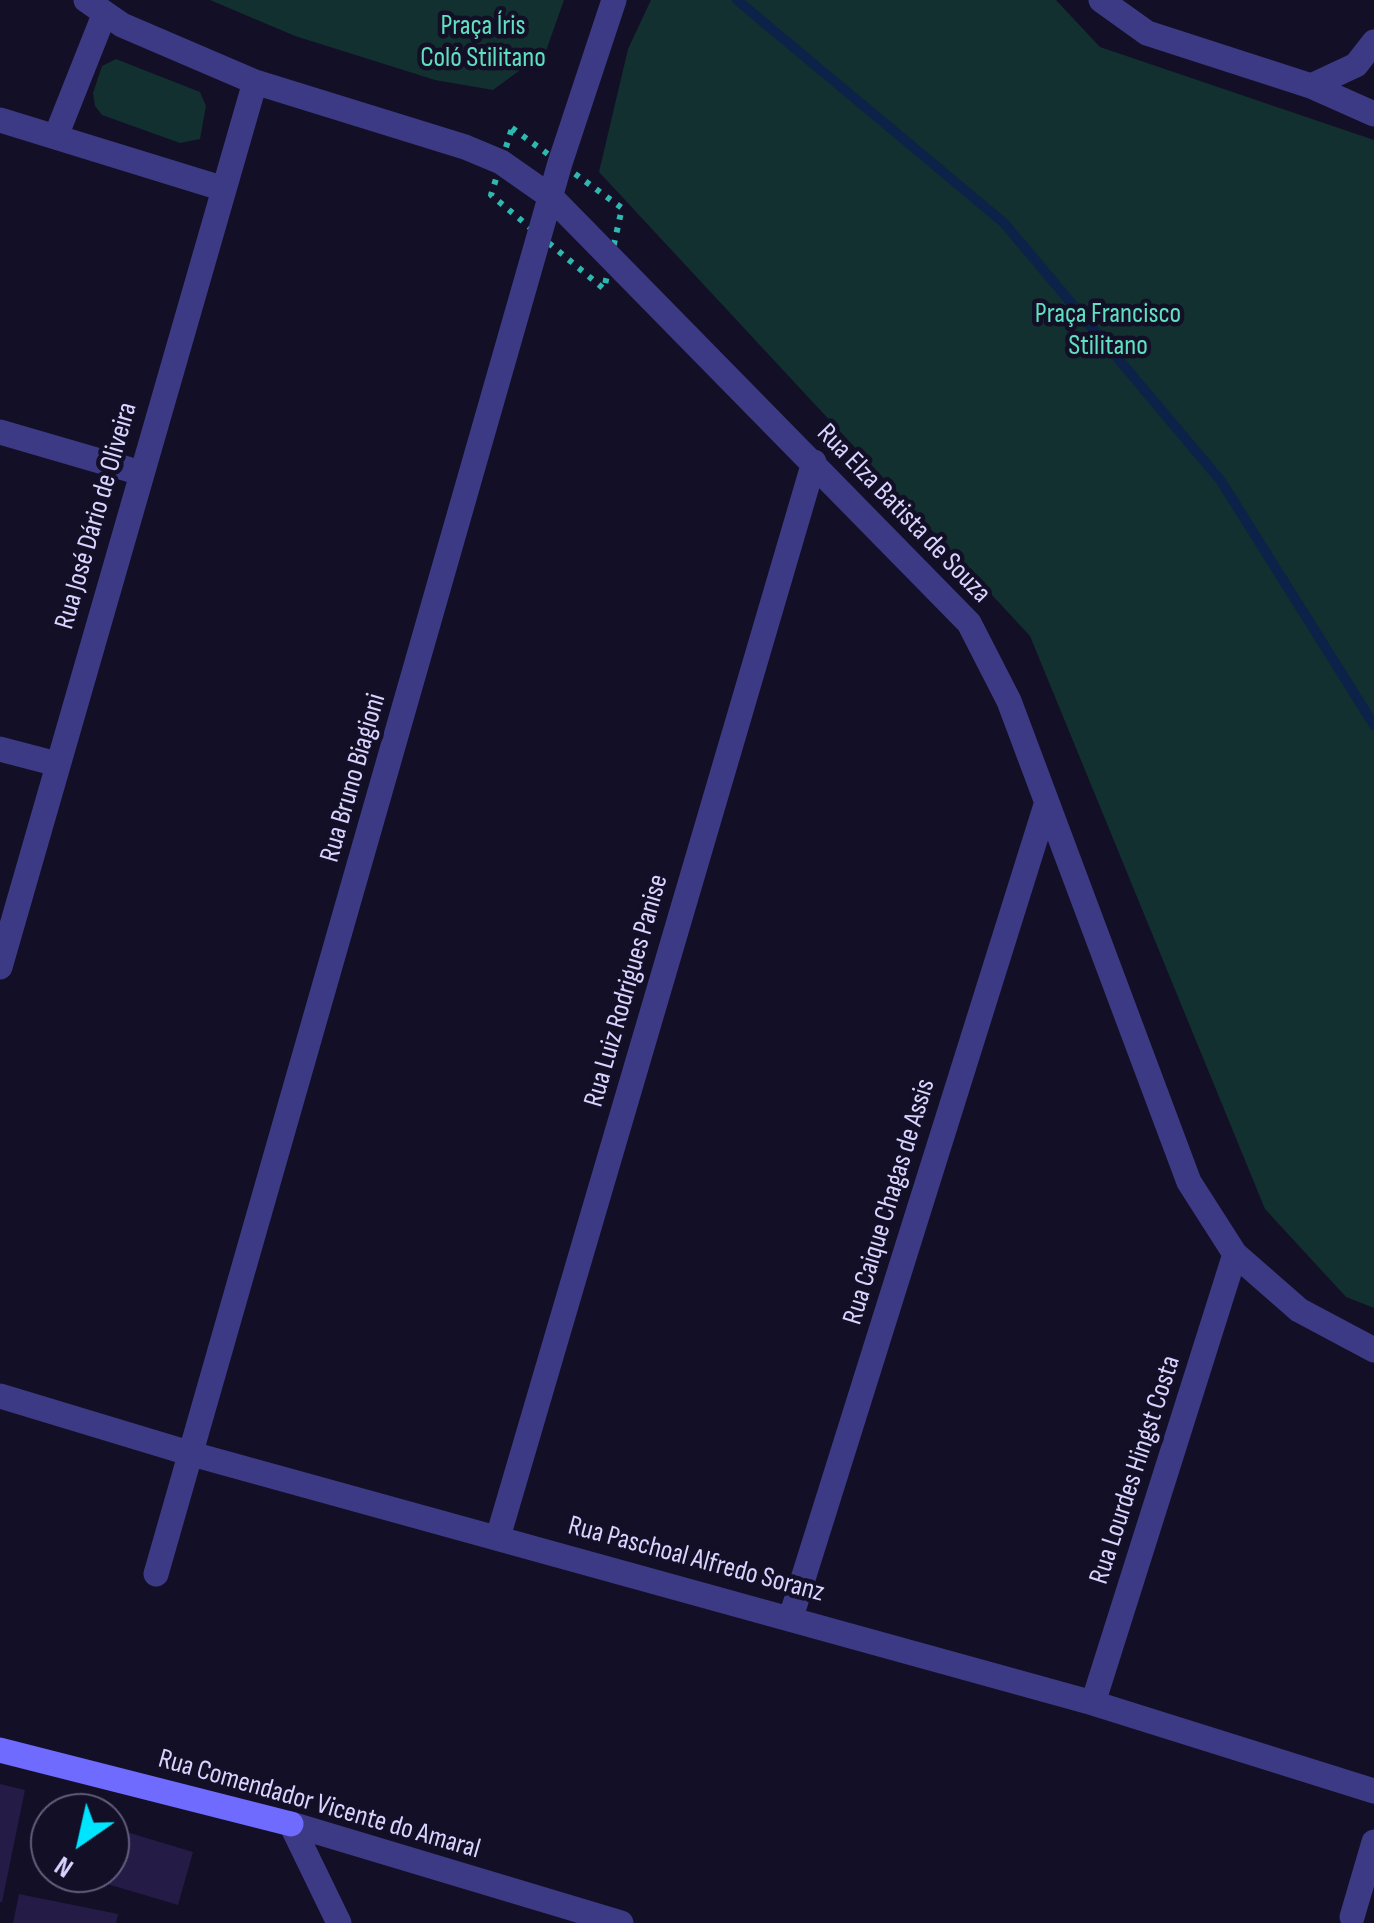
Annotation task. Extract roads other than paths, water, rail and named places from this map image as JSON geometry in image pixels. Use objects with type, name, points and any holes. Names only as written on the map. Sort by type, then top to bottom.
[{"type":"street","name":"Rua Bruno Biagioni","points":[[156,1574],[551,196],[614,0]]},
{"type":"street","points":[[1101,0],[1146,33],[1311,86],[1374,114]]},
{"type":"street","name":"Rua Elza Batista de Souza","points":[[95,8],[255,82],[501,162],[551,196],[969,623],[1009,702],[1189,1182],[1236,1254],[1299,1310],[1374,1350]]},
{"type":"street","points":[[56,136],[95,8]]},
{"type":"street","points":[[1311,86],[1356,65],[1374,42]]},
{"type":"street","name":"Rua José Dário de Oliveira","points":[[0,968],[221,188],[255,82]]},
{"type":"street","points":[[0,120],[221,188]]},
{"type":"street","points":[[0,432],[141,473]]},
{"type":"street","name":"Rua Luiz Rodrigues Panise","points":[[498,1536],[814,462]]},
{"type":"street","points":[[0,749],[57,764]]},
{"type":"street","name":"Rua Caique Chagas de Assis","points":[[792,1617],[1046,805]]},
{"type":"street","name":"Rua Lourdes Hingst Costa","points":[[1093,1703],[1236,1254]]},
{"type":"street","name":"Rua Paschoal Alfredo Soranz","points":[[0,1396],[192,1454],[1093,1703],[1374,1792]]},
{"type":"street","name":"Rua Comendador Vicente do Amaral","points":[[0,1750],[291,1824],[621,1923]]},
{"type":"street","points":[[291,1824],[339,1923]]},
{"type":"street","points":[[1352,1918],[1374,1842]]},
{"type":"waterway","points":[[737,0],[1004,223],[1221,481],[1374,725]]},
{"type":"park label","name":"Praça Íris Coló Stilitano","points":[[483,43]]},
{"type":"park label","name":"Praça Francisco Stilitano","points":[[1108,331]]}]
